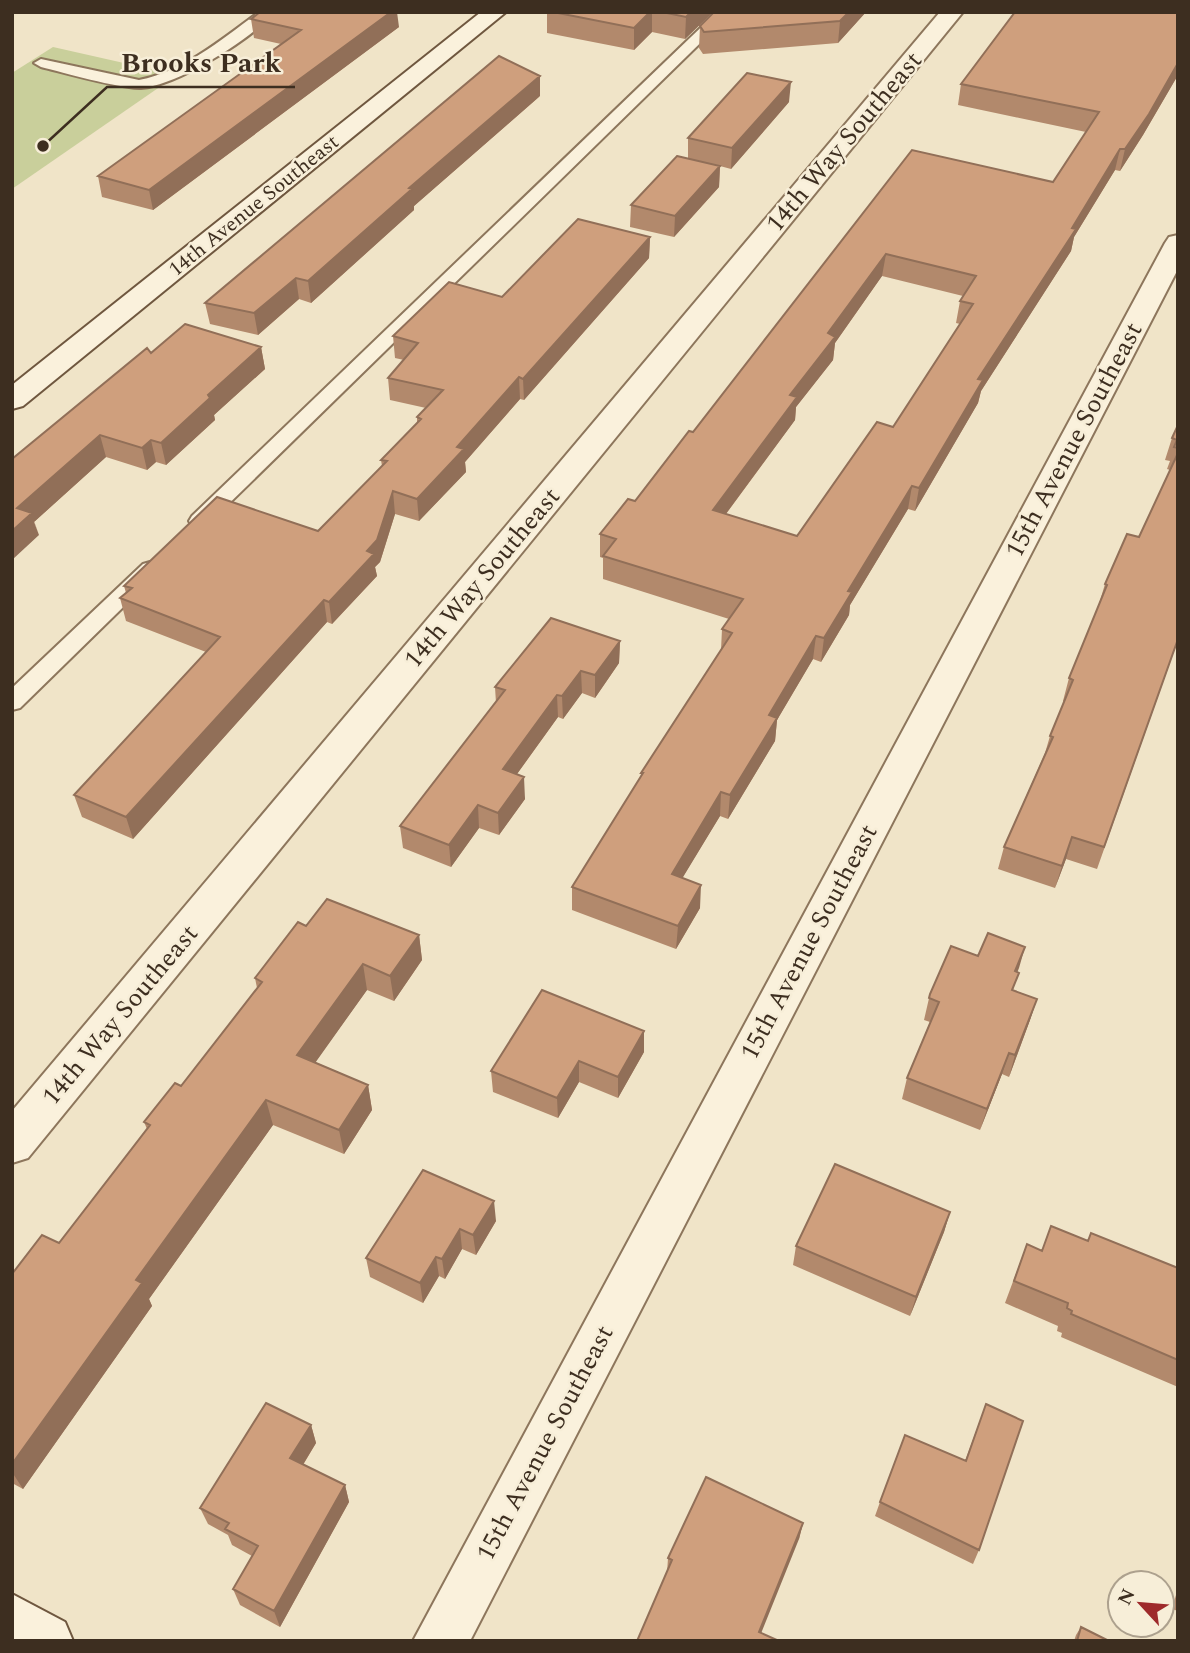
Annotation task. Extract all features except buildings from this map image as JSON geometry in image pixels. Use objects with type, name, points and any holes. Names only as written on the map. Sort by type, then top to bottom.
[{"type":"street","name":"14th Avenue Southeast","points":[[12,400],[495,12]]},
{"type":"street","name":"14th Way Southeast","points":[[12,1144],[951,12]]},
{"type":"street","name":"15th Avenue Southeast","points":[[440,1641],[1178,243]]},
{"type":"street","points":[[12,1621],[46,1641]]},
{"type":"lane","points":[[41,63],[139,84],[148,83],[180,72],[268,12]]},
{"type":"lane","points":[[183,537],[725,12]]},
{"type":"lane","points":[[12,702],[163,556]]},
{"type":"green space","points":[[53,47],[177,75],[12,189],[12,73]]},
{"type":"place","name":"Brooks Park","points":[[43,146]]}]
